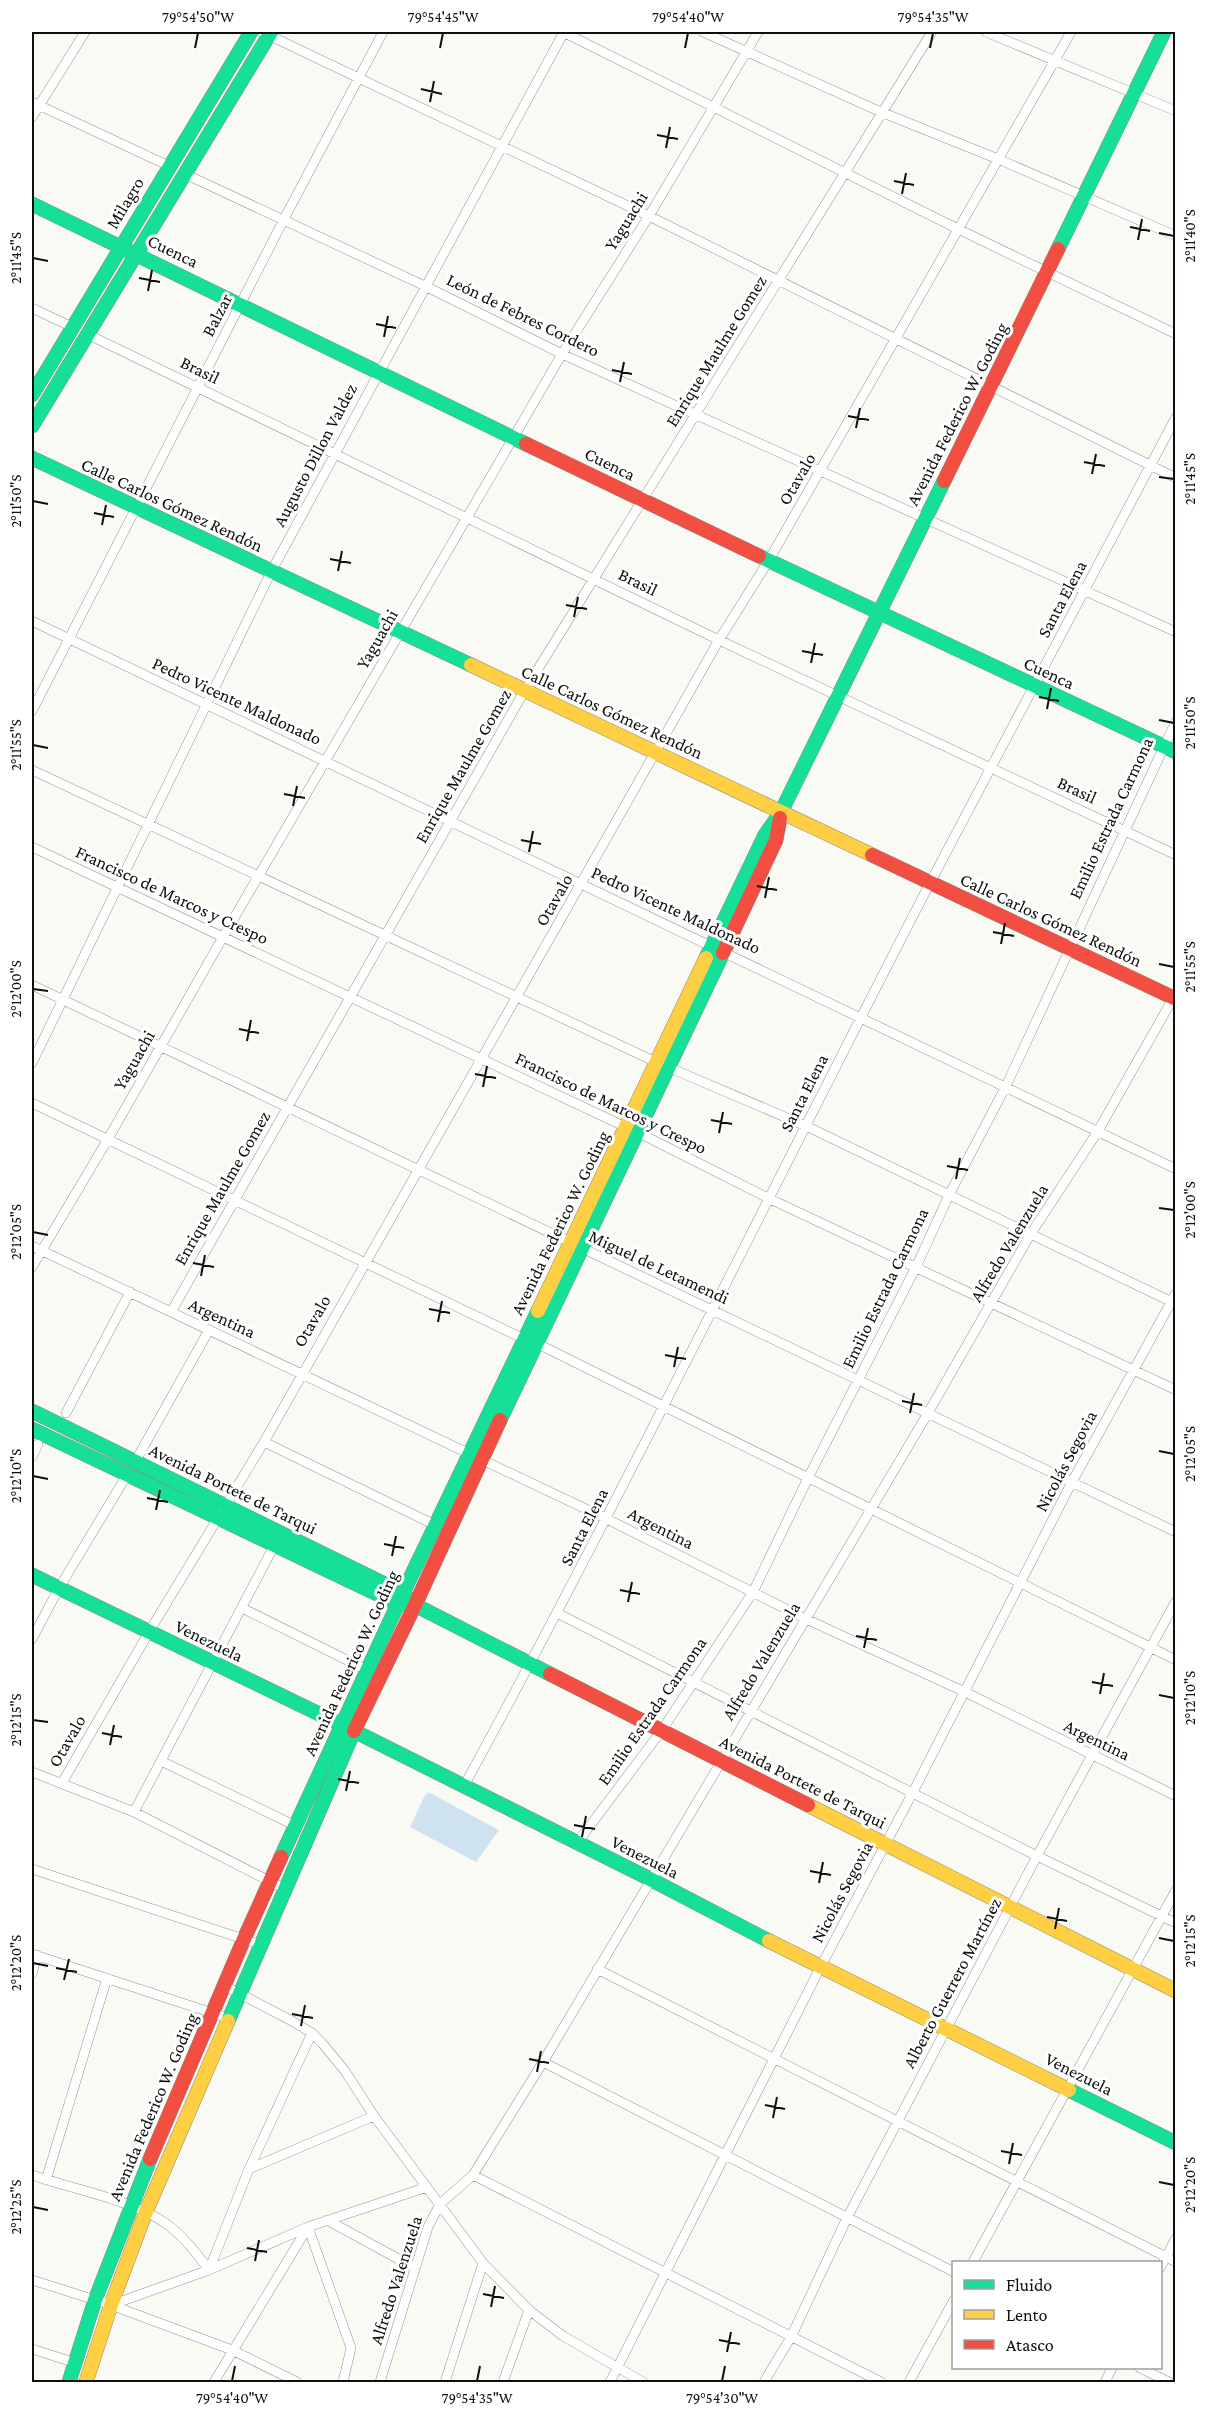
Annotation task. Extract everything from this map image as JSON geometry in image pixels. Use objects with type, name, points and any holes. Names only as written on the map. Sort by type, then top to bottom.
[{"type":"main road","name":"Milagro","points":[[32,395],[251,32]]},
{"type":"main road","points":[[32,426],[185,174],[267,32]]},
{"type":"main road","name":"Avenida Federico W. Goding","points":[[69,2382],[95,2300],[130,2206],[270,1881],[296,1826],[415,1605],[475,1457],[718,948],[765,835],[781,812],[839,696],[1164,32]]},
{"type":"main road","name":"Cuenca","points":[[32,204],[641,500],[1169,749]]},
{"type":"main road","name":"Calle Carlos Gómez Rendón","points":[[32,458],[1175,997]]},
{"type":"main road","name":"Avenida Portete de Tarqui","points":[[32,1411],[225,1506],[401,1599]]},
{"type":"main road","name":"Avenida Portete de Tarqui","points":[[32,1429],[274,1546],[415,1605],[1176,1991]]},
{"type":"main road","name":"Avenida Federico W. Goding","points":[[86,2382],[111,2305],[146,2214],[285,1889],[348,1728],[367,1670],[435,1525],[475,1457]]},
{"type":"main road","name":"Venezuela","points":[[32,1575],[348,1728],[650,1879],[820,1968],[1176,2143]]},
{"type":"street","points":[[32,117],[35,103],[86,32]]},
{"type":"street","points":[[267,32],[501,147],[649,216],[1176,478]]},
{"type":"street","name":"Balzar","points":[[32,711],[284,219],[383,32]]},
{"type":"street","points":[[564,32],[958,229],[1176,334]]},
{"type":"street","name":"Augusto Dillon Valdez","points":[[32,1063],[146,824],[271,572],[378,371],[564,32]]},
{"type":"street","points":[[703,32],[881,112],[998,159],[1173,235],[1176,224]]},
{"type":"street","name":"Yaguachi","points":[[32,1267],[562,354],[649,216],[758,32]]},
{"type":"street","name":"Enrique Maulme Gomez","points":[[171,1312],[525,690],[932,32]]},
{"type":"street","points":[[987,32],[1176,111]]},
{"type":"street","name":"Otavalo","points":[[62,1783],[149,1632],[264,1442],[417,1170],[657,753],[719,640],[769,560],[1071,32]]},
{"type":"street","points":[[35,103],[169,166]]},
{"type":"street","name":"León de Febres Cordero","points":[[185,174],[425,286],[562,354],[1176,632]]},
{"type":"street","points":[[32,308],[72,327]]},
{"type":"street","name":"Brasil","points":[[87,334],[719,640],[1176,855]]},
{"type":"street","name":"Santa Elena","points":[[464,1786],[607,1519],[662,1406],[930,882],[1086,591],[1176,417]]},
{"type":"street","name":"Pedro Vicente Maldonado","points":[[32,621],[1176,1168]]},
{"type":"street","name":"Emilio Estrada Carmona","points":[[577,1843],[662,1730],[753,1592],[808,1478],[916,1267],[949,1195],[1006,1086],[1124,831],[1169,749],[1176,721]]},
{"type":"street","points":[[32,770],[662,1065],[806,1126],[1030,1235],[1174,1300]]},
{"type":"street","name":"Francisco de Marcos y Crespo","points":[[32,847],[633,1130],[768,1198],[1176,1390]]},
{"type":"street","name":"Miguel de Letamendi","points":[[32,985],[1176,1532]]},
{"type":"street","name":"Alfredo Valenzuela","points":[[380,2382],[428,2227],[440,2204],[473,2175],[543,2062],[928,1413],[1030,1235],[1098,1131],[1175,997]]},
{"type":"street","points":[[32,1103],[531,1341],[1176,1660]]},
{"type":"street","name":"Argentina","points":[[32,1246],[607,1519],[806,1619],[965,1692],[1176,1796]]},
{"type":"street","points":[[66,1413],[130,1293]]},
{"type":"street","name":"Nicolás Segovia","points":[[610,2382],[820,1968],[1022,1583],[1072,1482],[1174,1300]]},
{"type":"street","points":[[135,1462],[208,1330]]},
{"type":"street","points":[[264,1442],[435,1525]]},
{"type":"street","points":[[32,1457],[38,1444]]},
{"type":"street","points":[[32,1639],[59,1588],[127,1475]]},
{"type":"street","points":[[134,1812],[274,1546]]},
{"type":"street","name":"Alberto Guerrero Martínez","points":[[764,2382],[791,2337],[847,2218],[1037,1856],[1176,1600]]},
{"type":"street","points":[[242,1608],[367,1670]]},
{"type":"street","points":[[557,1612],[1037,1856],[1176,1923]]},
{"type":"street","points":[[161,1761],[296,1826]]},
{"type":"street","points":[[32,1772],[134,1812],[285,1889]]},
{"type":"street","points":[[32,1869],[261,1945]]},
{"type":"street","points":[[975,2261],[1176,1890]]},
{"type":"street","points":[[32,1974],[34,1954],[231,2019]]},
{"type":"street","points":[[597,1969],[1176,2262]]},
{"type":"street","points":[[46,2180],[107,1978]]},
{"type":"street","points":[[225,1986],[312,2033],[345,2071],[374,2116],[483,2263],[529,2310],[563,2336],[643,2382]]},
{"type":"street","points":[[209,2270],[249,2169],[312,2033]]},
{"type":"street","points":[[543,2062],[952,2271]]},
{"type":"street","points":[[249,2169],[374,2116]]},
{"type":"street","points":[[32,2175],[130,2206],[167,2224],[190,2245],[209,2270]]},
{"type":"street","points":[[473,2175],[881,2382]]},
{"type":"street","points":[[111,2305],[209,2270],[308,2227],[427,2187]]},
{"type":"street","points":[[327,2220],[415,2268]]},
{"type":"street","points":[[214,2382],[308,2227]]},
{"type":"street","points":[[308,2227],[351,2348],[343,2382]]},
{"type":"street","points":[[1162,2266],[1176,2238]]},
{"type":"street","points":[[445,2382],[483,2263]]},
{"type":"street","points":[[32,2280],[111,2305],[232,2350],[297,2382]]},
{"type":"street","points":[[909,2382],[952,2304]]},
{"type":"street","points":[[503,2382],[529,2310]]},
{"type":"street","points":[[32,2349],[76,2363]]},
{"type":"street","points":[[1144,2369],[1169,2382]]},
{"type":"water","points":[[428,1792],[499,1830],[476,1862],[410,1827]]},
{"type":"traffic: fast","points":[[32,395],[251,32]]},
{"type":"traffic: fast","points":[[32,426],[271,32]]},
{"type":"traffic: fast","points":[[1058,249],[1164,32]]},
{"type":"traffic: fast","points":[[32,204],[526,444]]},
{"type":"traffic: fast","points":[[32,458],[471,665]]},
{"type":"traffic: fast","points":[[706,958],[765,835],[781,812],[944,481]]},
{"type":"traffic: fast","points":[[759,556],[1176,752]]},
{"type":"traffic: fast","points":[[500,1420],[723,953]]},
{"type":"traffic: fast","points":[[403,1593],[538,1311]]},
{"type":"traffic: fast","points":[[32,1411],[403,1593],[415,1605],[550,1674]]},
{"type":"traffic: fast","points":[[32,1429],[398,1604],[406,1604]]},
{"type":"traffic: fast","points":[[32,1575],[342,1725],[281,1857]]},
{"type":"traffic: fast","points":[[403,1593],[342,1725],[769,1941]]},
{"type":"traffic: fast","points":[[228,2021],[354,1731]]},
{"type":"traffic: fast","points":[[1069,2090],[1176,2143]]},
{"type":"traffic: fast","points":[[69,2382],[95,2300],[150,2159]]},
{"type":"traffic: slow","points":[[471,665],[872,855]]},
{"type":"traffic: slow","points":[[538,1311],[706,958]]},
{"type":"traffic: slow","points":[[808,1805],[1176,1991]]},
{"type":"traffic: slow","points":[[769,1941],[1069,2090]]},
{"type":"traffic: slow","points":[[86,2382],[111,2305],[145,2214],[228,2021]]},
{"type":"traffic: jam","points":[[944,481],[1058,249]]},
{"type":"traffic: jam","points":[[526,444],[759,556]]},
{"type":"traffic: jam","points":[[723,953],[776,840],[780,818]]},
{"type":"traffic: jam","points":[[872,855],[1176,999]]},
{"type":"traffic: jam","points":[[415,1605],[500,1420]]},
{"type":"traffic: jam","points":[[354,1731],[415,1605]]},
{"type":"traffic: jam","points":[[550,1674],[808,1805]]},
{"type":"traffic: jam","points":[[150,2159],[281,1857]]}]
